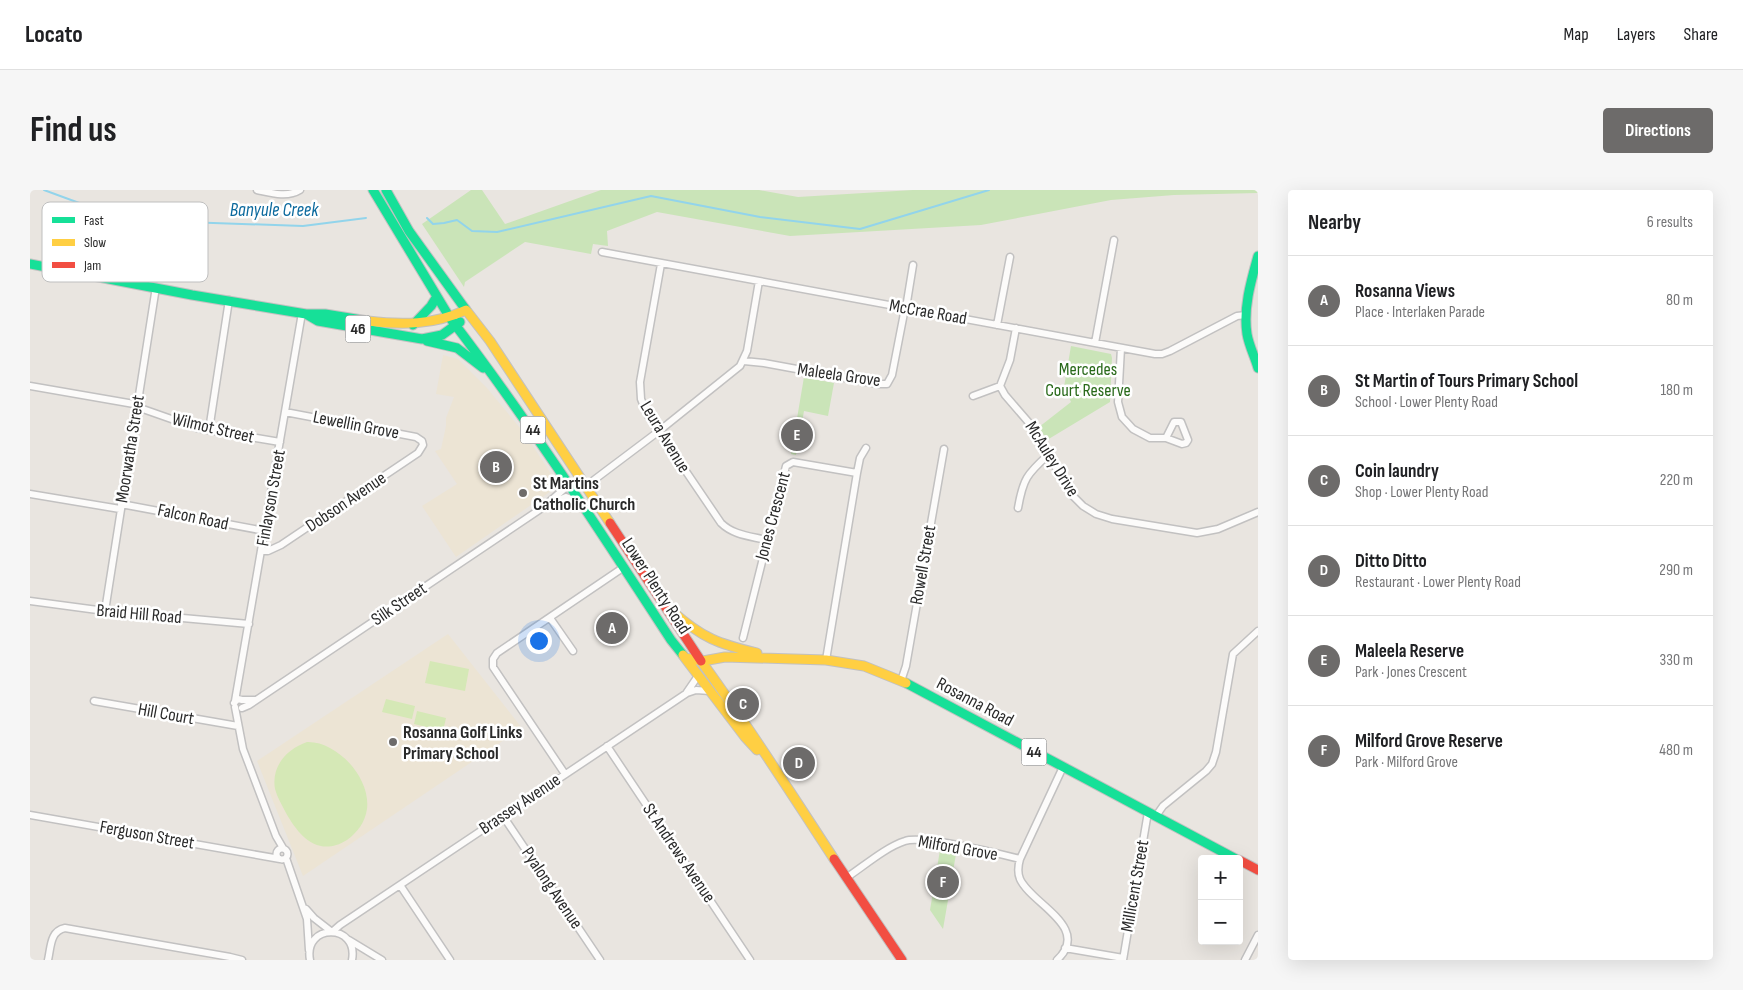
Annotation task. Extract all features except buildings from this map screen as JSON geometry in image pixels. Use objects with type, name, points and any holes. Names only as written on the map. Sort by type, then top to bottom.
[{"type":"main road","name":"Lower Plenty Road","points":[[373,190],[436,298],[570,484],[671,640],[745,737],[773,767]]},
{"type":"main road","name":"Lower Plenty Road","points":[[386,190],[408,231],[479,327],[586,486],[676,626],[738,711],[846,878],[902,960]]},
{"type":"main road","points":[[1258,256],[1246,315],[1248,334],[1258,368]]},
{"type":"main road","name":"46","points":[[124,282],[304,313],[320,313],[357,319],[413,324],[453,322]]},
{"type":"main road","points":[[413,324],[419,316],[431,307],[436,298]]},
{"type":"main road","name":"46","points":[[304,313],[318,321],[457,348],[494,377]]},
{"type":"main road","name":"46","points":[[413,338],[434,338],[446,332],[453,322],[468,313]]},
{"type":"main road","points":[[472,346],[469,331],[472,328],[479,327]]},
{"type":"main road","name":"Rosanna Road","points":[[658,598],[688,626],[714,641],[764,657]]},
{"type":"main road","points":[[671,640],[677,635],[676,626]]},
{"type":"main road","points":[[684,658],[705,640],[714,641]]},
{"type":"main road","name":"Rosanna Road","points":[[684,658],[701,661],[725,656],[752,659],[764,657],[826,660],[864,666],[901,681],[1229,855]]},
{"type":"main road","name":"Rosanna Road","points":[[1243,862],[1258,870]]},
{"type":"street","points":[[256,190],[287,195],[294,194],[300,190]]},
{"type":"street","points":[[1095,343],[1114,240]]},
{"type":"street","name":"McCrae Road","points":[[602,252],[1162,354],[1237,316],[1246,315]]},
{"type":"street","points":[[997,325],[1010,257]]},
{"type":"street","name":"Leura Avenue","points":[[661,264],[640,388],[644,409],[721,523],[736,533],[766,540]]},
{"type":"street","points":[[905,308],[913,265]]},
{"type":"street","points":[[586,486],[735,372],[744,361],[759,282]]},
{"type":"street","name":"Moorwatha Street","points":[[105,611],[156,288]]},
{"type":"street","points":[[209,430],[229,300]]},
{"type":"street","name":"Maleela Grove","points":[[744,361],[887,384],[892,375],[905,308]]},
{"type":"street","name":"Finlayson Street","points":[[281,855],[276,836],[243,749],[238,726],[239,684],[285,412],[304,313]]},
{"type":"street","points":[[973,396],[1000,386],[1010,360],[1016,328]]},
{"type":"street","points":[[1121,348],[1118,402],[1122,417],[1133,429],[1141,434],[1150,438],[1166,438]]},
{"type":"street","name":"Wilmot Street","points":[[30,386],[130,404],[186,425],[280,442]]},
{"type":"street","name":"McAuley Drive","points":[[1000,386],[1005,395],[1030,424],[1067,488],[1077,501],[1089,511],[1104,517],[1197,533],[1218,529],[1258,512]]},
{"type":"street","name":"Lewellin Grove","points":[[285,412],[416,437],[423,443]]},
{"type":"street","name":"Dobson Avenue","points":[[262,551],[274,549],[418,453],[423,448],[423,443]]},
{"type":"street","points":[[826,660],[857,473],[860,458],[866,448]]},
{"type":"street","name":"Rowell Street","points":[[901,681],[906,666],[944,449]]},
{"type":"street","points":[[1018,508],[1026,477],[1048,455]]},
{"type":"street","name":"Jones Crescent","points":[[743,638],[784,469],[793,462],[857,473]]},
{"type":"street","name":"Silk Street","points":[[239,704],[255,700],[542,508],[570,484]]},
{"type":"street","name":"Falcon Road","points":[[30,494],[121,506],[265,531]]},
{"type":"street","name":"Silk Street","points":[[542,508],[566,497],[583,503]]},
{"type":"street","points":[[565,774],[492,665],[492,659],[495,655],[624,567]]},
{"type":"street","name":"Braid Hill Road","points":[[30,601],[105,611],[249,624]]},
{"type":"street","points":[[550,618],[573,651]]},
{"type":"street","points":[[1152,814],[1206,772],[1212,764],[1216,752],[1233,654],[1258,631]]},
{"type":"street","name":"Brassey Avenue","points":[[686,693],[698,676]]},
{"type":"street","name":"Brassey Avenue","points":[[309,956],[312,942],[317,937],[325,932],[332,932],[686,693],[696,690],[710,691]]},
{"type":"street","name":"Hill Court","points":[[94,702],[238,726]]},
{"type":"street","name":"St Andrews Avenue","points":[[607,746],[750,960]]},
{"type":"street","points":[[1056,960],[1066,948],[1066,934],[1061,922],[1027,888],[1020,879],[1018,870],[1020,859],[1063,767]]},
{"type":"street","name":"Millicent Street","points":[[1123,959],[1152,814]]},
{"type":"street","name":"Ferguson Street","points":[[30,815],[264,856],[281,855]]},
{"type":"street","name":"Pyalong Avenue","points":[[503,816],[600,960]]},
{"type":"street","name":"Milford Grove","points":[[846,878],[891,847],[910,839],[928,840],[1020,859]]},
{"type":"street","points":[[281,855],[290,869],[303,906],[308,928],[309,956]]},
{"type":"street","points":[[400,885],[450,960]]},
{"type":"street","points":[[303,906],[312,917],[332,932],[340,934],[382,960]]},
{"type":"street","points":[[352,960],[352,951],[347,939],[346,926],[354,916]]},
{"type":"street","points":[[48,960],[54,934],[59,929],[64,928],[230,956],[242,960]]},
{"type":"street","points":[[1245,960],[1258,935]]},
{"type":"street","points":[[1066,948],[1123,959]]},
{"type":"shaded area","points":[[443,355],[458,359],[487,388],[525,434],[557,483],[557,487],[456,557],[422,506],[457,484],[435,451],[441,449],[446,418],[454,397],[436,394]]},
{"type":"shaded area","name":"Rosanna Golf Links Primary School","points":[[448,634],[522,728],[303,876],[257,761]]},
{"type":"green space","points":[[471,190],[482,190],[505,224],[601,190],[759,190],[798,197],[913,190],[1258,190],[1258,193],[1174,195],[1111,200],[981,225],[790,236],[657,212],[607,231],[608,246],[593,244],[591,254],[525,242],[465,282],[464,287],[422,224]]},
{"type":"green space","name":"Mercedes Court Reserve","points":[[1071,346],[1111,354],[1110,402],[1047,440],[1039,427],[1071,402],[1064,387]]},
{"type":"green space","points":[[804,377],[834,383],[828,416],[804,411],[796,455],[791,454]]},
{"type":"green space","points":[[430,661],[469,669],[465,691],[425,683]]},
{"type":"green space","points":[[386,699],[415,706],[412,719],[382,712]]},
{"type":"green space","points":[[417,711],[446,718],[443,731],[414,724]]},
{"type":"green space","points":[[307,742],[318,743],[340,755],[358,774],[364,785],[367,809],[363,822],[351,837],[337,845],[327,847],[318,845],[310,842],[303,836],[291,822],[275,789],[274,781],[278,766],[282,760],[293,749]]},
{"type":"green space","points":[[940,850],[956,854],[943,929],[930,910]]},
{"type":"waterway","name":"Banyule Creek","points":[[44,190],[77,202]]},
{"type":"waterway","name":"Banyule Creek","points":[[427,218],[433,224],[457,220],[472,231],[497,232],[651,196],[760,217],[860,229],[989,190]]},
{"type":"waterway","name":"Banyule Creek","points":[[208,223],[303,226],[366,218]]},
{"type":"traffic: fast","points":[[373,190],[450,318]]},
{"type":"traffic: fast","points":[[386,190],[409,231],[466,310]]},
{"type":"traffic: fast","points":[[1258,256],[1248,295],[1246,314],[1248,338],[1258,368]]},
{"type":"traffic: fast","points":[[30,264],[42,266]]},
{"type":"traffic: fast","points":[[124,282],[306,314],[325,314],[368,321]]},
{"type":"traffic: fast","points":[[413,325],[436,298]]},
{"type":"traffic: fast","points":[[306,314],[318,321],[422,339],[442,335],[460,322]]},
{"type":"traffic: fast","points":[[450,318],[536,436],[671,640],[683,655]]},
{"type":"traffic: fast","points":[[427,341],[457,348],[483,368]]},
{"type":"traffic: fast","points":[[906,683],[1228,855]]},
{"type":"traffic: slow","points":[[368,321],[418,323],[442,319],[466,310],[490,341],[610,523]]},
{"type":"traffic: slow","points":[[672,611],[693,628],[712,639],[757,653]]},
{"type":"traffic: slow","points":[[683,655],[685,658],[703,661],[725,657],[826,660],[864,666],[906,683]]},
{"type":"traffic: slow","points":[[685,658],[757,750]]},
{"type":"traffic: slow","points":[[701,661],[752,734],[834,859]]},
{"type":"traffic: jam","points":[[610,523],[701,661]]},
{"type":"traffic: jam","points":[[834,859],[902,960]]},
{"type":"traffic: jam","points":[[1243,862],[1258,870]]},
{"type":"place","name":"Maleela Reserve","points":[[797,435]]},
{"type":"place","name":"St Martin of Tours Primary School","points":[[496,467]]},
{"type":"place","name":"St Martins Catholic Church","points":[[523,493]]},
{"type":"place","name":"Rosanna Views","points":[[612,628]]},
{"type":"place","name":"Coin laundry","points":[[743,704]]},
{"type":"place","name":"Rosanna Golf Links Primary School","points":[[393,742]]},
{"type":"place","name":"Ditto Ditto","points":[[799,763]]},
{"type":"place","name":"Milford Grove Reserve","points":[[943,882]]}]
